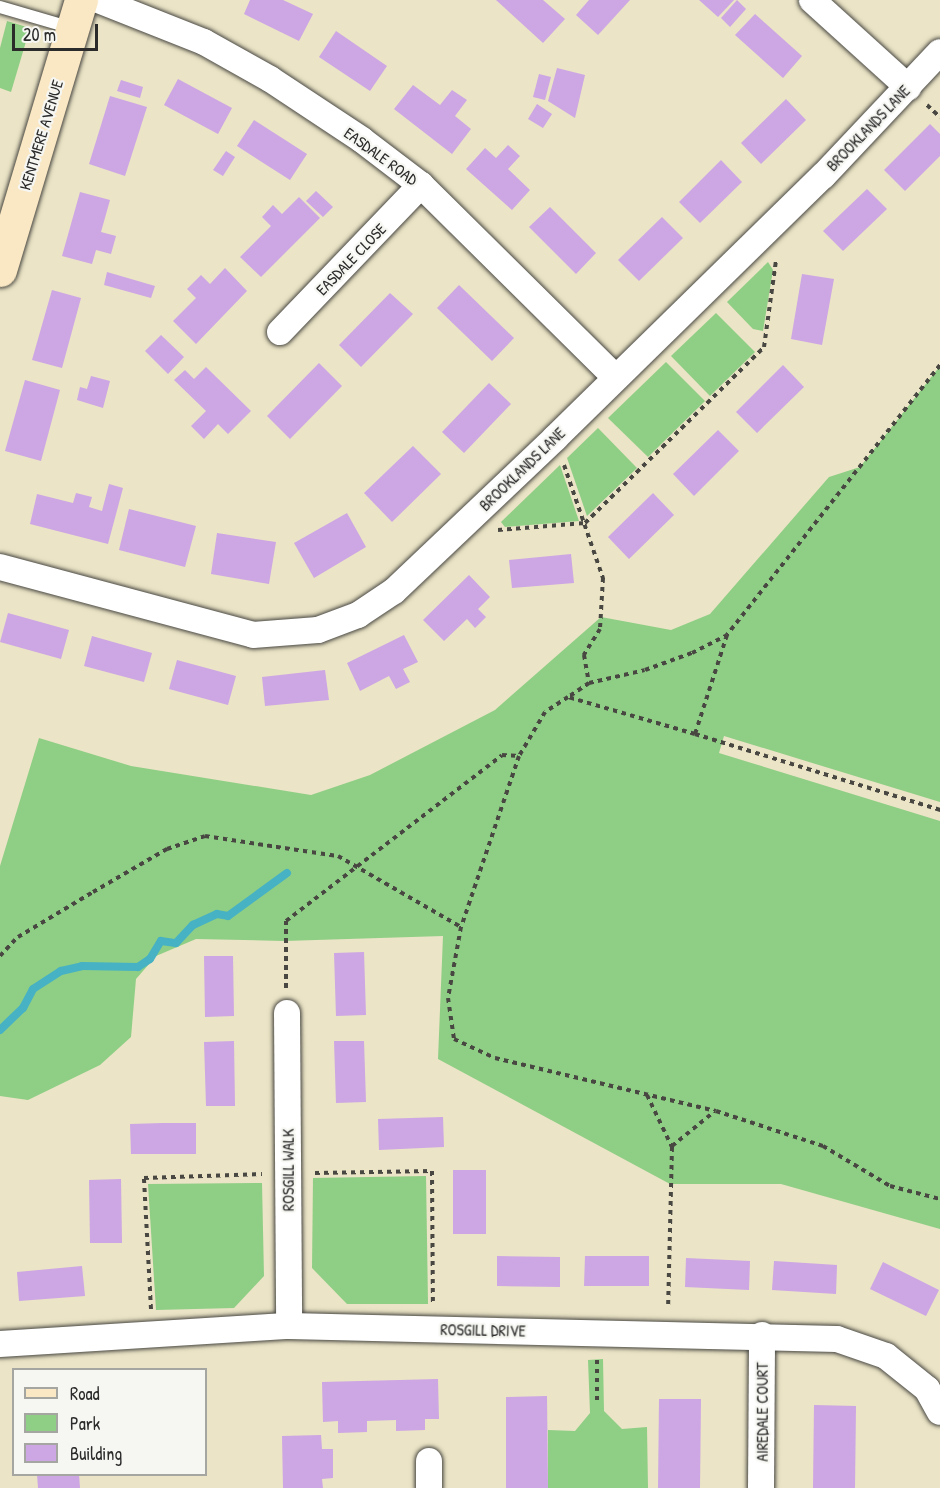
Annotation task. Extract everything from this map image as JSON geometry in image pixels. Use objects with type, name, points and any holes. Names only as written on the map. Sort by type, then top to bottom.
[{"type":"street","name":"EASDALE ROAD","points":[[98,0],[204,42],[270,79],[421,185],[616,378]]},
{"type":"street","points":[[812,0],[908,87]]},
{"type":"street","name":"KENTMERE AVENUE","points":[[0,270],[77,14]]},
{"type":"street","name":"BROOKLANDS LANE","points":[[0,567],[232,632],[297,634],[338,623],[377,604],[555,438],[756,240],[940,52]]},
{"type":"street","name":"EASDALE CLOSE","points":[[280,332],[421,185]]},
{"type":"street","name":"ROSGILL WALK","points":[[287,1013],[289,1326]]},
{"type":"street","name":"ROSGILL DRIVE","points":[[0,1344],[289,1326],[762,1335],[837,1339],[886,1356],[927,1389],[940,1412]]},
{"type":"street","name":"AIREDALE COURT","points":[[761,1488],[762,1335]]},
{"type":"street","points":[[429,1461],[429,1488]]},
{"type":"lane","points":[[0,7],[77,14]]},
{"type":"path","points":[[477,513],[495,530],[585,524],[764,347],[777,261],[756,240]]},
{"type":"path","points":[[695,734],[727,635],[940,365]]},
{"type":"path","points":[[555,438],[603,578],[600,630],[584,655],[589,683]]},
{"type":"path","points":[[727,635],[692,653],[645,670],[589,683],[545,712],[519,756],[461,927],[448,998],[454,1040],[495,1058],[716,1111],[823,1146],[890,1186],[940,1199]]},
{"type":"path","points":[[568,697],[940,810]]},
{"type":"path","points":[[287,1013],[286,921],[359,867],[413,820],[502,755],[519,756]]},
{"type":"path","points":[[0,956],[18,937],[93,892],[167,849],[205,836],[318,852],[359,867],[461,927]]},
{"type":"path","points":[[647,1095],[672,1147],[668,1334]]},
{"type":"path","points":[[672,1147],[716,1111]]},
{"type":"path","points":[[596,1332],[597,1405]]},
{"type":"green space","points":[[7,21],[30,28],[11,92],[0,88],[0,48]]},
{"type":"green space","points":[[768,262],[773,270],[763,331],[753,329],[727,302]]},
{"type":"green space","points":[[716,313],[755,352],[710,396],[671,356]]},
{"type":"green space","points":[[666,362],[705,401],[648,457],[608,418]]},
{"type":"green space","points":[[940,366],[940,802],[724,736],[719,753],[940,821],[940,1229],[781,1184],[670,1184],[438,1059],[443,936],[284,941],[196,939],[156,956],[136,979],[131,1037],[100,1065],[28,1100],[0,1096],[0,866],[39,738],[131,766],[311,795],[370,775],[495,710],[601,617],[671,630],[710,614],[829,477],[860,467]]},
{"type":"green space","points":[[598,428],[637,468],[587,516],[567,458]]},
{"type":"green space","points":[[560,465],[579,521],[505,527],[501,522]]},
{"type":"green space","points":[[426,1176],[428,1304],[347,1304],[312,1268],[313,1178]]},
{"type":"green space","points":[[262,1183],[264,1276],[234,1308],[156,1310],[148,1184]]},
{"type":"green space","points":[[603,1359],[604,1411],[622,1429],[647,1427],[648,1488],[548,1488],[548,1430],[575,1431],[590,1413],[588,1360]]},
{"type":"building","points":[[250,0],[283,0],[313,14],[299,41],[244,14]]},
{"type":"building","points":[[496,0],[543,0],[565,19],[543,43]]},
{"type":"building","points":[[589,0],[630,0],[598,35],[576,15]]},
{"type":"building","points":[[699,0],[734,0],[718,17]]},
{"type":"building","points":[[737,0],[746,9],[730,27],[721,18]]},
{"type":"building","points":[[755,14],[802,56],[783,78],[735,35]]},
{"type":"building","points":[[336,31],[387,66],[370,91],[319,57]]},
{"type":"building","points":[[557,68],[585,75],[575,118],[548,101]]},
{"type":"building","points":[[539,74],[551,77],[545,100],[533,97]]},
{"type":"building","points":[[178,79],[232,108],[218,134],[164,105]]},
{"type":"building","points":[[121,80],[143,87],[140,98],[117,91]]},
{"type":"building","points":[[413,85],[440,105],[452,90],[467,100],[455,116],[471,129],[452,154],[394,109]]},
{"type":"building","points":[[110,96],[147,107],[125,176],[89,164]]},
{"type":"building","points":[[786,99],[806,120],[761,164],[741,143]]},
{"type":"building","points":[[537,104],[552,114],[543,128],[528,119]]},
{"type":"building","points":[[254,120],[307,154],[290,180],[237,146]]},
{"type":"building","points":[[930,124],[940,134],[940,156],[905,191],[884,170]]},
{"type":"building","points":[[508,145],[520,156],[508,169],[530,190],[512,210],[466,169],[485,148],[496,158]]},
{"type":"building","points":[[226,151],[235,157],[223,176],[213,170]]},
{"type":"building","points":[[721,160],[742,182],[700,223],[679,202]]},
{"type":"building","points":[[867,189],[887,209],[843,251],[823,231]]},
{"type":"building","points":[[316,191],[333,207],[323,217],[306,201]]},
{"type":"building","points":[[80,192],[110,200],[101,232],[116,236],[111,254],[96,250],[92,264],[62,256]]},
{"type":"building","points":[[299,197],[320,218],[261,277],[240,257],[271,226],[262,217],[273,205],[282,214]]},
{"type":"building","points":[[550,207],[596,253],[576,274],[529,227]]},
{"type":"building","points":[[662,217],[683,238],[639,281],[618,260]]},
{"type":"building","points":[[225,268],[247,291],[196,344],[173,321],[196,298],[187,289],[201,275],[210,284]]},
{"type":"building","points":[[107,272],[155,286],[151,298],[104,285]]},
{"type":"building","points":[[802,274],[834,279],[822,345],[791,339]]},
{"type":"building","points":[[459,285],[514,338],[492,361],[437,308]]},
{"type":"building","points":[[52,290],[81,298],[62,368],[32,360]]},
{"type":"building","points":[[390,293],[413,314],[361,367],[339,345]]},
{"type":"building","points":[[161,335],[184,357],[168,374],[145,351]]},
{"type":"building","points":[[319,363],[342,386],[290,439],[267,416]]},
{"type":"building","points":[[783,365],[804,387],[757,433],[736,412]]},
{"type":"building","points":[[206,367],[251,411],[228,434],[218,424],[204,439],[191,426],[206,411],[174,380],[185,370],[194,379]]},
{"type":"building","points":[[91,376],[110,381],[103,408],[77,400],[80,387],[87,389]]},
{"type":"building","points":[[25,380],[60,390],[41,461],[5,451]]},
{"type":"building","points":[[489,383],[511,404],[464,453],[442,432]]},
{"type":"building","points":[[718,430],[739,451],[694,496],[673,474]]},
{"type":"building","points":[[413,446],[441,474],[392,522],[364,493]]},
{"type":"building","points":[[109,484],[123,488],[108,544],[30,524],[37,494],[73,503],[76,493],[92,497],[89,507],[102,511]]},
{"type":"building","points":[[653,493],[674,515],[629,559],[608,537]]},
{"type":"building","points":[[129,509],[196,526],[185,567],[119,550]]},
{"type":"building","points":[[347,513],[366,547],[314,578],[294,543]]},
{"type":"building","points":[[217,533],[276,542],[269,584],[211,574]]},
{"type":"building","points":[[571,554],[574,583],[512,588],[509,560]]},
{"type":"building","points":[[469,575],[490,597],[478,609],[486,617],[475,628],[467,619],[444,641],[423,620]]},
{"type":"building","points":[[8,613],[69,630],[61,659],[0,642]]},
{"type":"building","points":[[404,635],[418,662],[403,669],[410,682],[396,689],[389,676],[360,691],[347,663]]},
{"type":"building","points":[[92,636],[152,653],[144,682],[84,666]]},
{"type":"building","points":[[177,660],[236,676],[228,705],[169,689]]},
{"type":"building","points":[[325,670],[329,700],[265,706],[262,677]]},
{"type":"building","points":[[364,952],[366,1015],[336,1016],[334,953]]},
{"type":"building","points":[[204,956],[233,956],[234,1016],[205,1017]]},
{"type":"building","points":[[234,1041],[235,1106],[206,1106],[204,1042]]},
{"type":"building","points":[[334,1041],[364,1041],[366,1102],[336,1103]]},
{"type":"building","points":[[443,1117],[444,1147],[379,1150],[378,1119]]},
{"type":"building","points":[[196,1123],[196,1154],[131,1154],[130,1124]]},
{"type":"building","points":[[453,1170],[486,1170],[486,1234],[453,1234]]},
{"type":"building","points":[[121,1179],[122,1243],[90,1243],[89,1180]]},
{"type":"building","points":[[497,1256],[560,1257],[560,1287],[497,1286]]},
{"type":"building","points":[[585,1256],[649,1256],[649,1286],[584,1286]]},
{"type":"building","points":[[686,1258],[750,1261],[749,1290],[685,1287]]},
{"type":"building","points":[[774,1261],[837,1265],[836,1294],[772,1290]]},
{"type":"building","points":[[883,1262],[939,1290],[926,1316],[870,1289]]},
{"type":"building","points":[[82,1266],[85,1296],[19,1301],[17,1272]]},
{"type":"building","points":[[438,1379],[439,1419],[425,1419],[425,1430],[396,1431],[396,1420],[367,1421],[367,1432],[338,1433],[338,1421],[323,1422],[322,1382]]},
{"type":"building","points":[[547,1396],[548,1488],[506,1488],[506,1397]]},
{"type":"building","points":[[659,1399],[701,1399],[700,1488],[658,1488]]},
{"type":"building","points":[[814,1405],[856,1406],[855,1488],[813,1488]]},
{"type":"building","points":[[321,1435],[322,1449],[333,1449],[333,1478],[322,1479],[323,1488],[283,1488],[282,1436]]},
{"type":"building","points":[[37,1476],[79,1476],[80,1488],[38,1488]]},
{"type":"waterway","points":[[0,1030],[23,1008],[33,989],[61,971],[82,966],[138,967],[150,959],[161,941],[176,943],[193,925],[217,914],[228,916],[287,873]]}]
